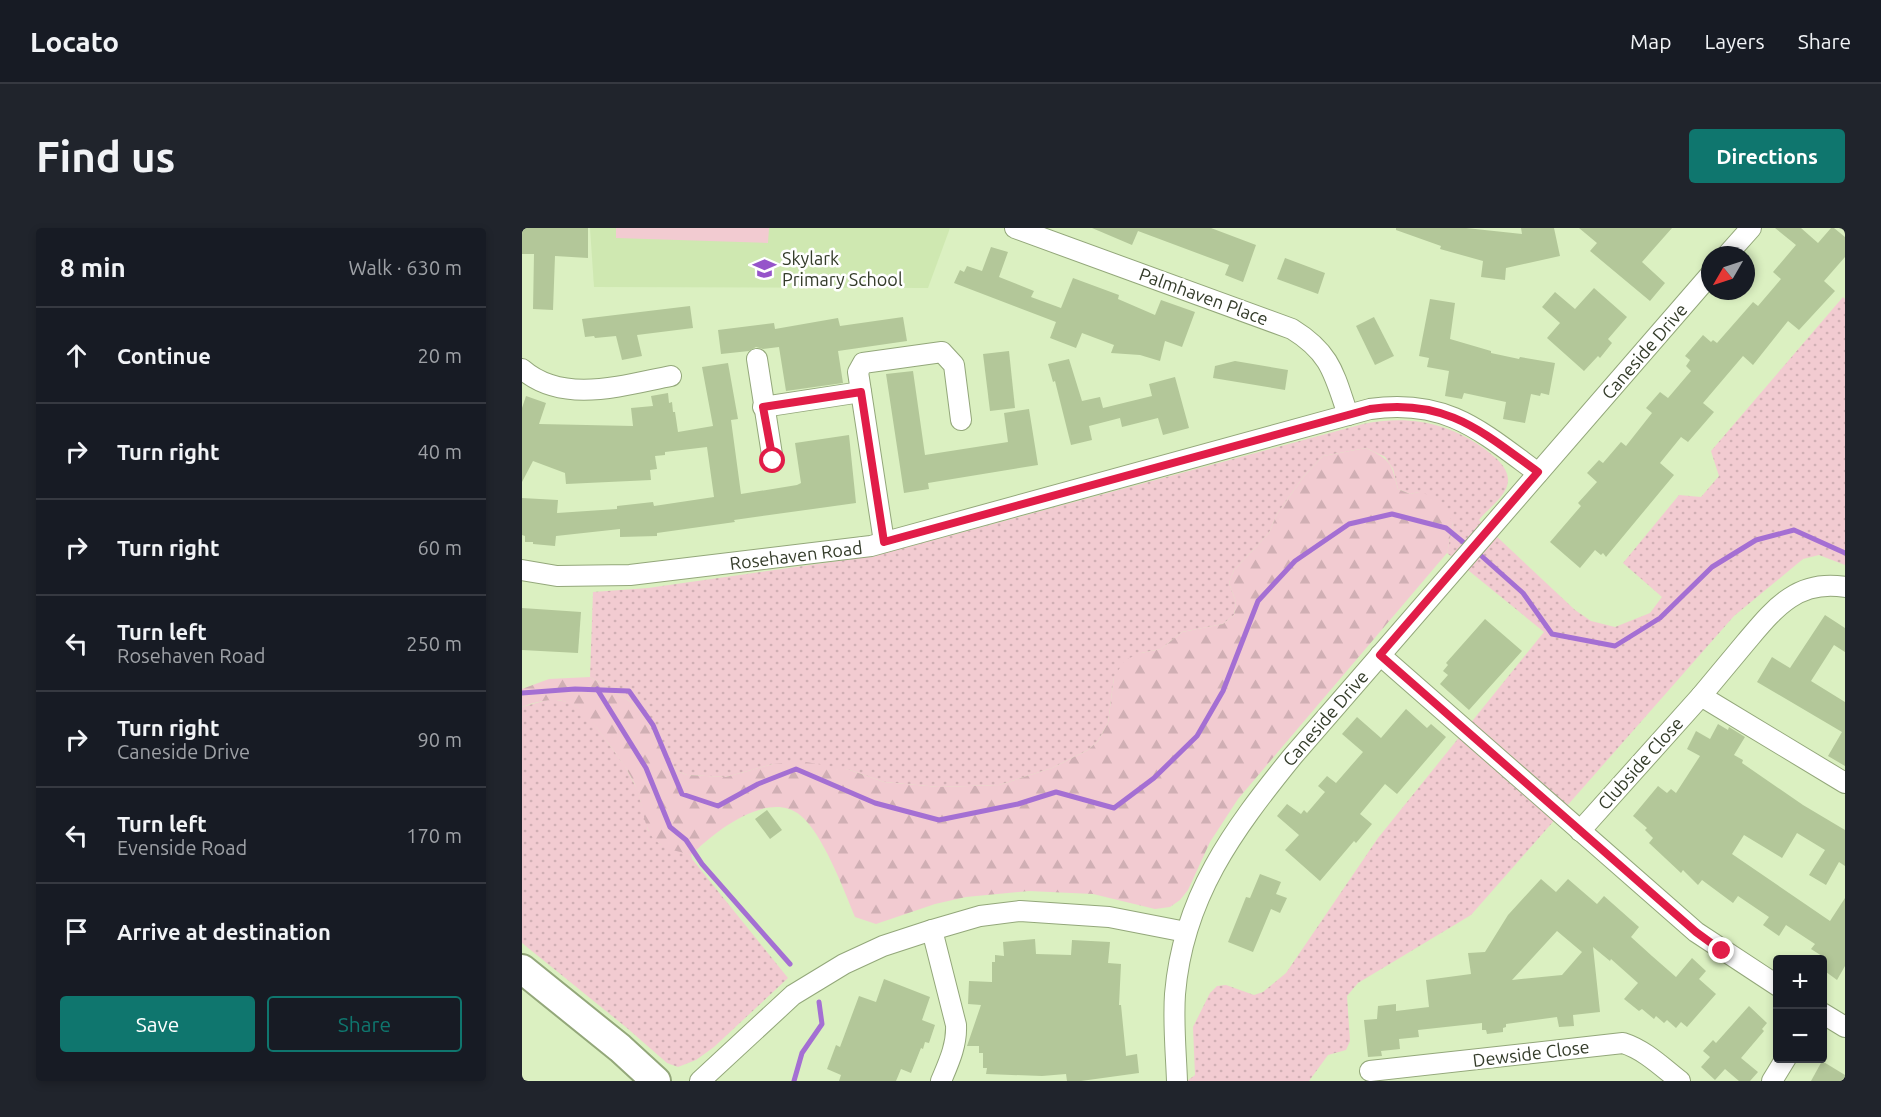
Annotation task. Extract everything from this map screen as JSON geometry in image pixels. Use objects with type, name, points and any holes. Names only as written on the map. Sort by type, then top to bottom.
[{"type":"main road","points":[[522,969],[620,1047],[656,1081]]},
{"type":"street","name":"Palmhaven Place","points":[[1015,228],[1292,329],[1311,340],[1324,355],[1334,374],[1348,415]]},
{"type":"street","points":[[1735,246],[1750,228]]},
{"type":"street","name":"Caneside Drive","points":[[1177,1081],[1175,994],[1186,932],[1203,887],[1222,851],[1247,813],[1292,757],[1701,285]]},
{"type":"street","points":[[884,542],[858,372],[863,363],[942,352],[954,364],[961,420]]},
{"type":"street","points":[[757,359],[773,461]]},
{"type":"street","points":[[522,369],[540,381],[562,389],[585,390],[671,376]]},
{"type":"street","points":[[763,407],[861,392]]},
{"type":"street","name":"Rosehaven Road","points":[[522,570],[558,576],[630,575],[871,546],[1387,406],[1438,411],[1470,424],[1538,472]]},
{"type":"street","name":"Clubside Close","points":[[1580,831],[1701,696],[1769,615],[1787,599],[1807,588],[1828,584],[1845,587]]},
{"type":"street","points":[[1380,655],[1696,932],[1773,983]]},
{"type":"street","points":[[1701,696],[1845,783]]},
{"type":"street","points":[[700,1081],[793,995],[844,964],[873,950],[932,930],[980,916],[1020,911],[1109,917],[1186,932]]},
{"type":"street","points":[[932,930],[957,1037],[941,1081]]},
{"type":"street","points":[[1827,1016],[1845,1027]]},
{"type":"street","name":"Dewside Close","points":[[1370,1071],[1623,1043],[1649,1056],[1680,1081]]},
{"type":"street","points":[[1772,1081],[1783,1063]]},
{"type":"shaded area","name":"Skylark Primary School","points":[[590,228],[950,228],[928,288],[594,287]]},
{"type":"green space","points":[[616,228],[769,228],[768,243],[616,238]]},
{"type":"green space","points":[[1843,297],[1845,299],[1845,565],[1819,555],[1803,559],[1734,616],[1471,915],[1358,983],[1347,996],[1350,1041],[1346,1050],[1328,1055],[1309,1081],[1187,1081],[1195,1075],[1193,1027],[1210,993],[1217,986],[1226,985],[1254,995],[1263,992],[1286,973],[1378,838],[1544,632],[1447,553],[1453,523],[1419,492],[1410,494],[1398,489],[1393,469],[1385,457],[1366,448],[1323,456],[1304,476],[1277,514],[1269,533],[1234,570],[1229,583],[1236,602],[1234,615],[1223,624],[1182,632],[1161,649],[1141,653],[1114,677],[1108,723],[1098,741],[1088,750],[1052,768],[999,785],[939,787],[884,782],[850,770],[773,764],[726,777],[687,775],[677,771],[663,754],[648,722],[634,704],[590,677],[593,592],[648,588],[874,556],[1363,424],[1396,420],[1442,427],[1472,440],[1497,459],[1507,474],[1507,485],[1502,496],[1479,520],[1575,610],[1591,621],[1615,627],[1650,613],[1662,597],[1623,563],[1679,495],[1701,497],[1719,476],[1711,451]]},
{"type":"green space","points":[[1366,448],[1389,463],[1398,489],[1410,494],[1419,492],[1432,496],[1450,517],[1453,523],[1447,553],[1238,799],[1210,842],[1188,890],[1170,907],[1155,909],[1093,894],[1029,891],[966,897],[935,904],[876,924],[855,917],[824,848],[800,815],[787,808],[773,807],[758,810],[727,825],[691,855],[667,848],[654,839],[650,833],[637,790],[628,772],[582,711],[563,701],[552,700],[522,707],[522,689],[549,679],[590,677],[634,704],[648,722],[663,754],[677,771],[687,775],[726,777],[773,764],[801,761],[850,770],[884,782],[939,787],[999,785],[1052,768],[1088,750],[1098,741],[1108,723],[1114,677],[1125,660],[1141,653],[1161,649],[1182,632],[1223,624],[1234,615],[1236,602],[1229,583],[1234,570],[1269,533],[1277,514],[1304,476],[1323,456]]},
{"type":"green space","points":[[550,699],[569,702],[586,713],[625,766],[638,791],[648,830],[660,844],[691,855],[788,978],[714,1047],[696,1060],[678,1067],[667,1063],[522,943],[522,707]]},
{"type":"building","points":[[522,228],[588,228],[588,258],[555,256],[553,310],[533,309],[534,254],[522,254]]},
{"type":"building","points":[[1092,228],[1211,228],[1256,245],[1243,282],[1225,275],[1229,265],[1138,231],[1132,245]]},
{"type":"building","points":[[1396,228],[1466,228],[1522,234],[1521,228],[1554,228],[1560,256],[1506,268],[1505,280],[1481,277],[1483,261],[1440,249],[1441,246],[1396,230]]},
{"type":"building","points":[[1579,228],[1672,228],[1642,262],[1665,283],[1650,301],[1590,251],[1597,243]]},
{"type":"building","points":[[1775,228],[1801,228],[1818,243],[1831,228],[1845,237],[1845,257],[1824,281],[1835,291],[1799,330],[1788,321],[1753,365],[1743,356],[1703,403],[1714,412],[1688,442],[1681,437],[1660,463],[1674,475],[1606,557],[1595,550],[1580,568],[1550,542],[1581,506],[1578,503],[1597,482],[1587,473],[1599,460],[1603,463],[1621,442],[1626,446],[1652,413],[1646,408],[1660,392],[1668,398],[1691,371],[1686,366],[1690,360],[1685,356],[1703,335],[1711,342],[1713,340],[1717,343],[1753,302],[1758,306],[1781,279],[1773,272],[1796,245]]},
{"type":"building","points":[[991,247],[1008,252],[999,277],[1034,291],[1031,297],[1061,308],[1073,278],[1119,295],[1118,299],[1155,315],[1161,300],[1195,312],[1182,347],[1165,341],[1160,361],[1140,355],[1111,353],[1114,345],[1082,333],[1076,348],[1050,338],[1056,322],[954,283],[960,270],[964,272],[967,266],[982,271]]},
{"type":"building","points":[[1285,258],[1325,273],[1318,294],[1277,279]]},
{"type":"building","points":[[1594,288],[1627,317],[1608,339],[1612,343],[1600,358],[1598,356],[1584,371],[1547,338],[1560,323],[1542,307],[1555,292],[1575,309]]},
{"type":"building","points":[[1430,299],[1455,303],[1450,339],[1491,351],[1491,353],[1555,363],[1549,395],[1531,394],[1525,423],[1503,419],[1506,402],[1464,393],[1462,399],[1445,396],[1449,371],[1427,367],[1429,358],[1419,356]]},
{"type":"building","points":[[690,306],[693,328],[637,335],[642,356],[622,360],[616,336],[585,337],[582,319]]},
{"type":"building","points":[[903,317],[907,341],[838,351],[843,383],[786,391],[779,347],[763,349],[756,347],[749,351],[721,354],[718,330],[774,323],[775,329],[838,318],[840,326]]},
{"type":"building","points":[[1374,317],[1394,356],[1375,365],[1356,326]]},
{"type":"building","points":[[1009,351],[1015,408],[990,411],[983,354]]},
{"type":"building","points":[[1069,359],[1082,401],[1100,397],[1103,408],[1152,396],[1149,384],[1175,377],[1189,428],[1163,435],[1158,418],[1122,427],[1120,418],[1089,426],[1092,440],[1071,445],[1055,381],[1053,382],[1048,364]]},
{"type":"building","points":[[1235,361],[1288,370],[1285,390],[1213,378],[1215,366]]},
{"type":"building","points":[[728,363],[738,419],[731,420],[741,494],[801,483],[795,443],[849,435],[856,503],[734,520],[735,522],[657,533],[657,536],[620,537],[620,529],[556,536],[555,546],[525,542],[525,536],[522,535],[522,498],[558,500],[557,513],[617,509],[617,506],[653,502],[654,506],[714,497],[707,447],[665,452],[665,455],[655,456],[657,469],[650,470],[651,480],[566,484],[565,473],[533,461],[522,482],[522,408],[526,396],[546,403],[539,424],[633,426],[631,408],[653,406],[651,396],[668,393],[669,403],[672,402],[673,412],[675,412],[678,432],[713,426],[702,367]]},
{"type":"building","points":[[913,371],[925,455],[1008,442],[1004,413],[1029,409],[1038,465],[928,483],[929,489],[904,493],[886,374]]},
{"type":"building","points":[[522,608],[581,612],[578,653],[522,650]]},
{"type":"building","points":[[1825,615],[1845,628],[1845,652],[1834,645],[1811,681],[1845,702],[1845,766],[1828,756],[1842,732],[1757,682],[1772,657],[1790,668]]},
{"type":"building","points":[[1485,619],[1522,651],[1469,710],[1440,684],[1448,675],[1443,671],[1448,665],[1446,663]]},
{"type":"building","points":[[1406,709],[1427,728],[1431,724],[1446,737],[1397,794],[1385,784],[1360,814],[1372,824],[1356,843],[1354,841],[1320,881],[1285,850],[1299,835],[1277,816],[1287,804],[1301,814],[1304,810],[1307,813],[1325,792],[1318,786],[1327,776],[1336,783],[1363,752],[1342,734],[1357,717],[1381,738]]},
{"type":"building","points":[[1718,724],[1728,730],[1729,727],[1745,737],[1734,755],[1743,760],[1742,763],[1803,805],[1845,830],[1845,866],[1839,862],[1826,885],[1809,875],[1825,850],[1797,833],[1782,858],[1744,835],[1732,854],[1830,921],[1845,898],[1845,966],[1837,980],[1827,973],[1827,955],[1820,955],[1811,949],[1815,944],[1786,925],[1779,936],[1763,925],[1769,917],[1738,896],[1733,903],[1702,880],[1698,885],[1683,870],[1681,873],[1649,843],[1653,838],[1645,830],[1647,828],[1633,816],[1658,786],[1667,793],[1671,789],[1676,793],[1700,756],[1687,749],[1696,731],[1710,739]]},
{"type":"building","points":[[767,810],[782,830],[770,839],[755,819]]},
{"type":"building","points":[[1260,874],[1281,882],[1276,894],[1287,898],[1280,913],[1271,909],[1253,952],[1228,942],[1246,897],[1250,898]]},
{"type":"building","points":[[1541,879],[1556,892],[1568,879],[1597,904],[1604,896],[1639,927],[1631,937],[1676,977],[1692,958],[1706,971],[1699,979],[1716,994],[1687,1027],[1681,1022],[1676,1028],[1667,1020],[1664,1023],[1656,1016],[1654,1019],[1642,1009],[1639,1011],[1624,999],[1638,983],[1611,959],[1610,961],[1593,947],[1600,1012],[1573,1015],[1574,1026],[1559,1027],[1557,1017],[1506,1024],[1503,1032],[1487,1034],[1486,1030],[1482,1030],[1482,1023],[1418,1030],[1419,1037],[1399,1039],[1400,1049],[1381,1051],[1382,1056],[1368,1057],[1364,1020],[1377,1019],[1378,1006],[1396,1004],[1396,1011],[1429,1007],[1426,980],[1471,974],[1468,953],[1485,952],[1508,915]],"holes":[[[1557,931],[1582,952],[1562,975],[1512,980]]]},
{"type":"building","points":[[1035,939],[1036,954],[1071,955],[1072,940],[1110,942],[1108,963],[1121,964],[1119,1005],[1121,1005],[1126,1056],[1137,1054],[1139,1073],[1081,1081],[1067,1081],[1066,1074],[1042,1076],[986,1074],[987,1068],[983,1068],[983,1053],[979,1053],[979,1046],[967,1046],[981,1005],[968,1004],[969,981],[992,982],[992,962],[995,962],[995,955],[1004,956],[1003,942]]},
{"type":"building","points":[[884,979],[930,997],[922,1020],[935,1025],[929,1043],[925,1042],[923,1049],[921,1048],[911,1073],[901,1069],[896,1081],[839,1081],[841,1075],[827,1069],[836,1045],[840,1047],[859,996],[876,1002]]},
{"type":"building","points":[[1749,1006],[1767,1023],[1762,1029],[1764,1031],[1741,1058],[1758,1072],[1750,1081],[1739,1081],[1725,1069],[1715,1080],[1701,1067],[1710,1057],[1703,1051],[1713,1040],[1716,1043]]},
{"type":"building","points":[[1821,1063],[1825,1063],[1845,1075],[1845,1081],[1811,1081]]},
{"type":"waterway","points":[[522,693],[575,689],[629,691],[653,725],[682,794],[718,806],[758,784],[796,769],[875,803],[939,820],[1018,804],[1056,792],[1114,808],[1154,778],[1197,736],[1223,691],[1258,601],[1295,561],[1349,524],[1392,514],[1446,528],[1469,547]]},
{"type":"waterway","points":[[1477,552],[1523,593],[1552,634],[1615,646],[1660,618],[1712,567],[1756,540],[1794,530],[1845,553]]},
{"type":"waterway","points":[[597,689],[646,768],[670,827],[686,840],[702,864],[790,964]]},
{"type":"waterway","points":[[794,1081],[802,1053],[822,1024],[819,1002]]},
{"type":"place","name":"Skylark Primary School","points":[[764,268]]},
{"type":"route","points":[[773,461],[763,407],[861,392],[884,542],[1370,409],[1387,406],[1420,407],[1438,411],[1470,424],[1538,472],[1380,655],[1696,932],[1722,951]]}]
